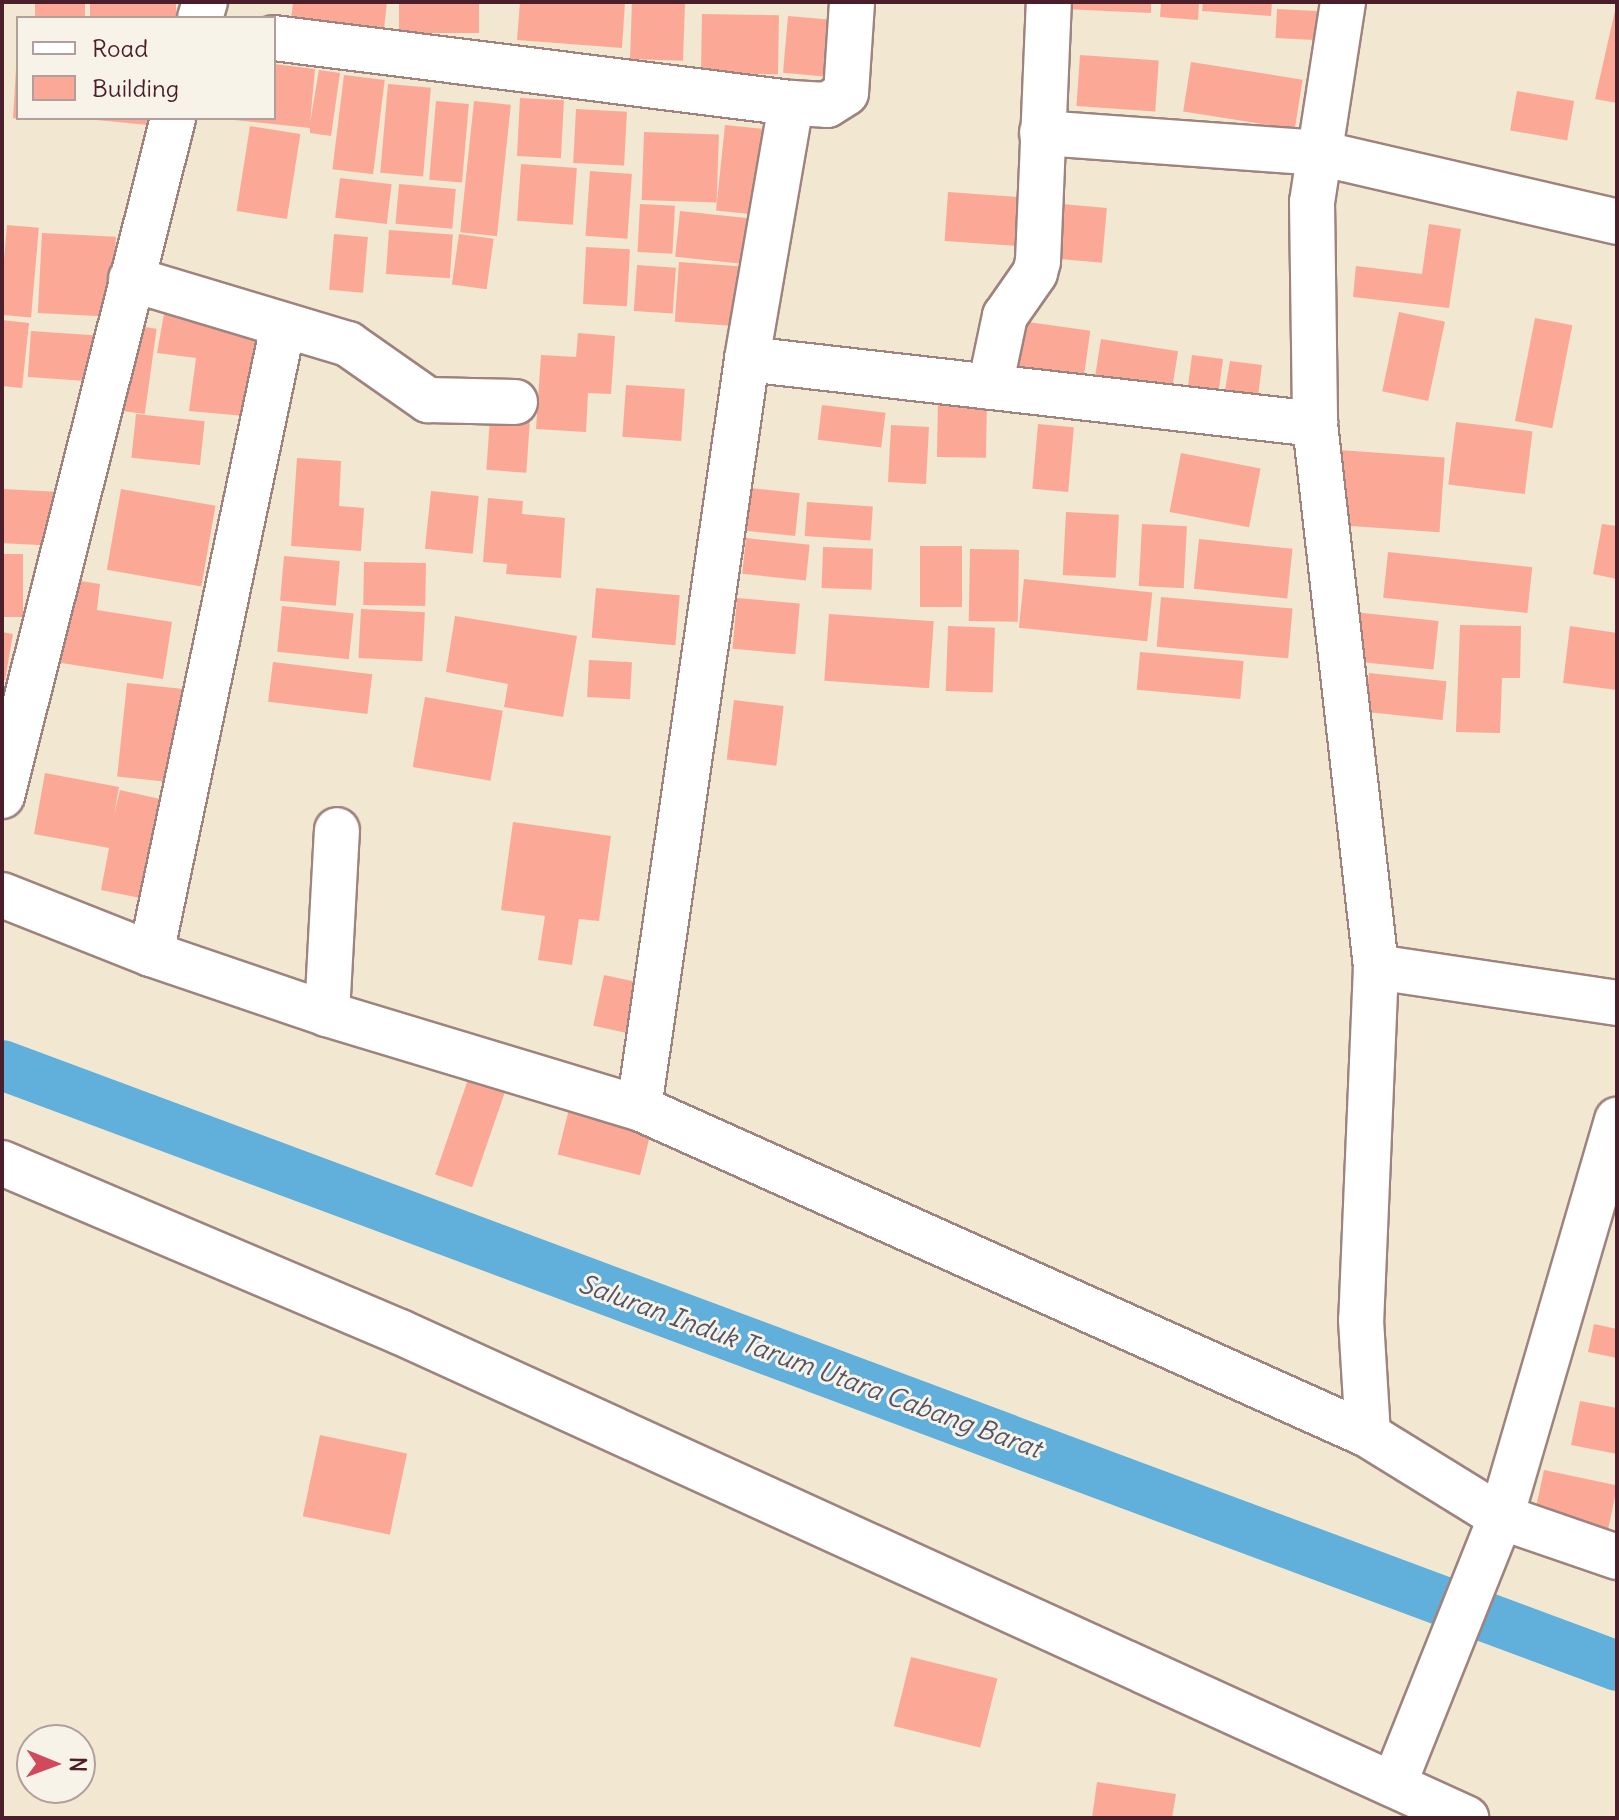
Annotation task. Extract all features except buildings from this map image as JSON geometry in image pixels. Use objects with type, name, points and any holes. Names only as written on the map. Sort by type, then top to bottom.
[{"type":"street","points":[[276,38],[827,105],[846,93],[852,2]]},
{"type":"street","points":[[990,387],[1005,316],[1035,273],[1049,2]]},
{"type":"street","points":[[1343,2],[1312,202],[1315,424],[1376,967],[1361,1320],[1368,1435]]},
{"type":"street","points":[[639,1108],[747,359],[791,103]]},
{"type":"street","points":[[2,796],[172,120]]},
{"type":"street","points":[[1042,133],[1319,153],[1617,222]]},
{"type":"street","points":[[131,279],[348,344],[428,400],[515,402]]},
{"type":"street","points":[[151,954],[283,326]]},
{"type":"street","points":[[747,359],[1315,424]]},
{"type":"street","points":[[327,1014],[337,830]]},
{"type":"street","points":[[2,895],[151,954],[327,1014],[639,1108],[1368,1435],[1501,1517],[1617,1557]]},
{"type":"street","points":[[1376,967],[1617,1003]]},
{"type":"street","points":[[1399,1774],[1501,1517],[1617,1120]]},
{"type":"street","points":[[2,1163],[400,1332],[968,1595],[1399,1774],[1466,1818]]},
{"type":"waterway","name":"Saluran Induk Tarum Utara Cabang Barat","points":[[2,1065],[1617,1666]]}]
